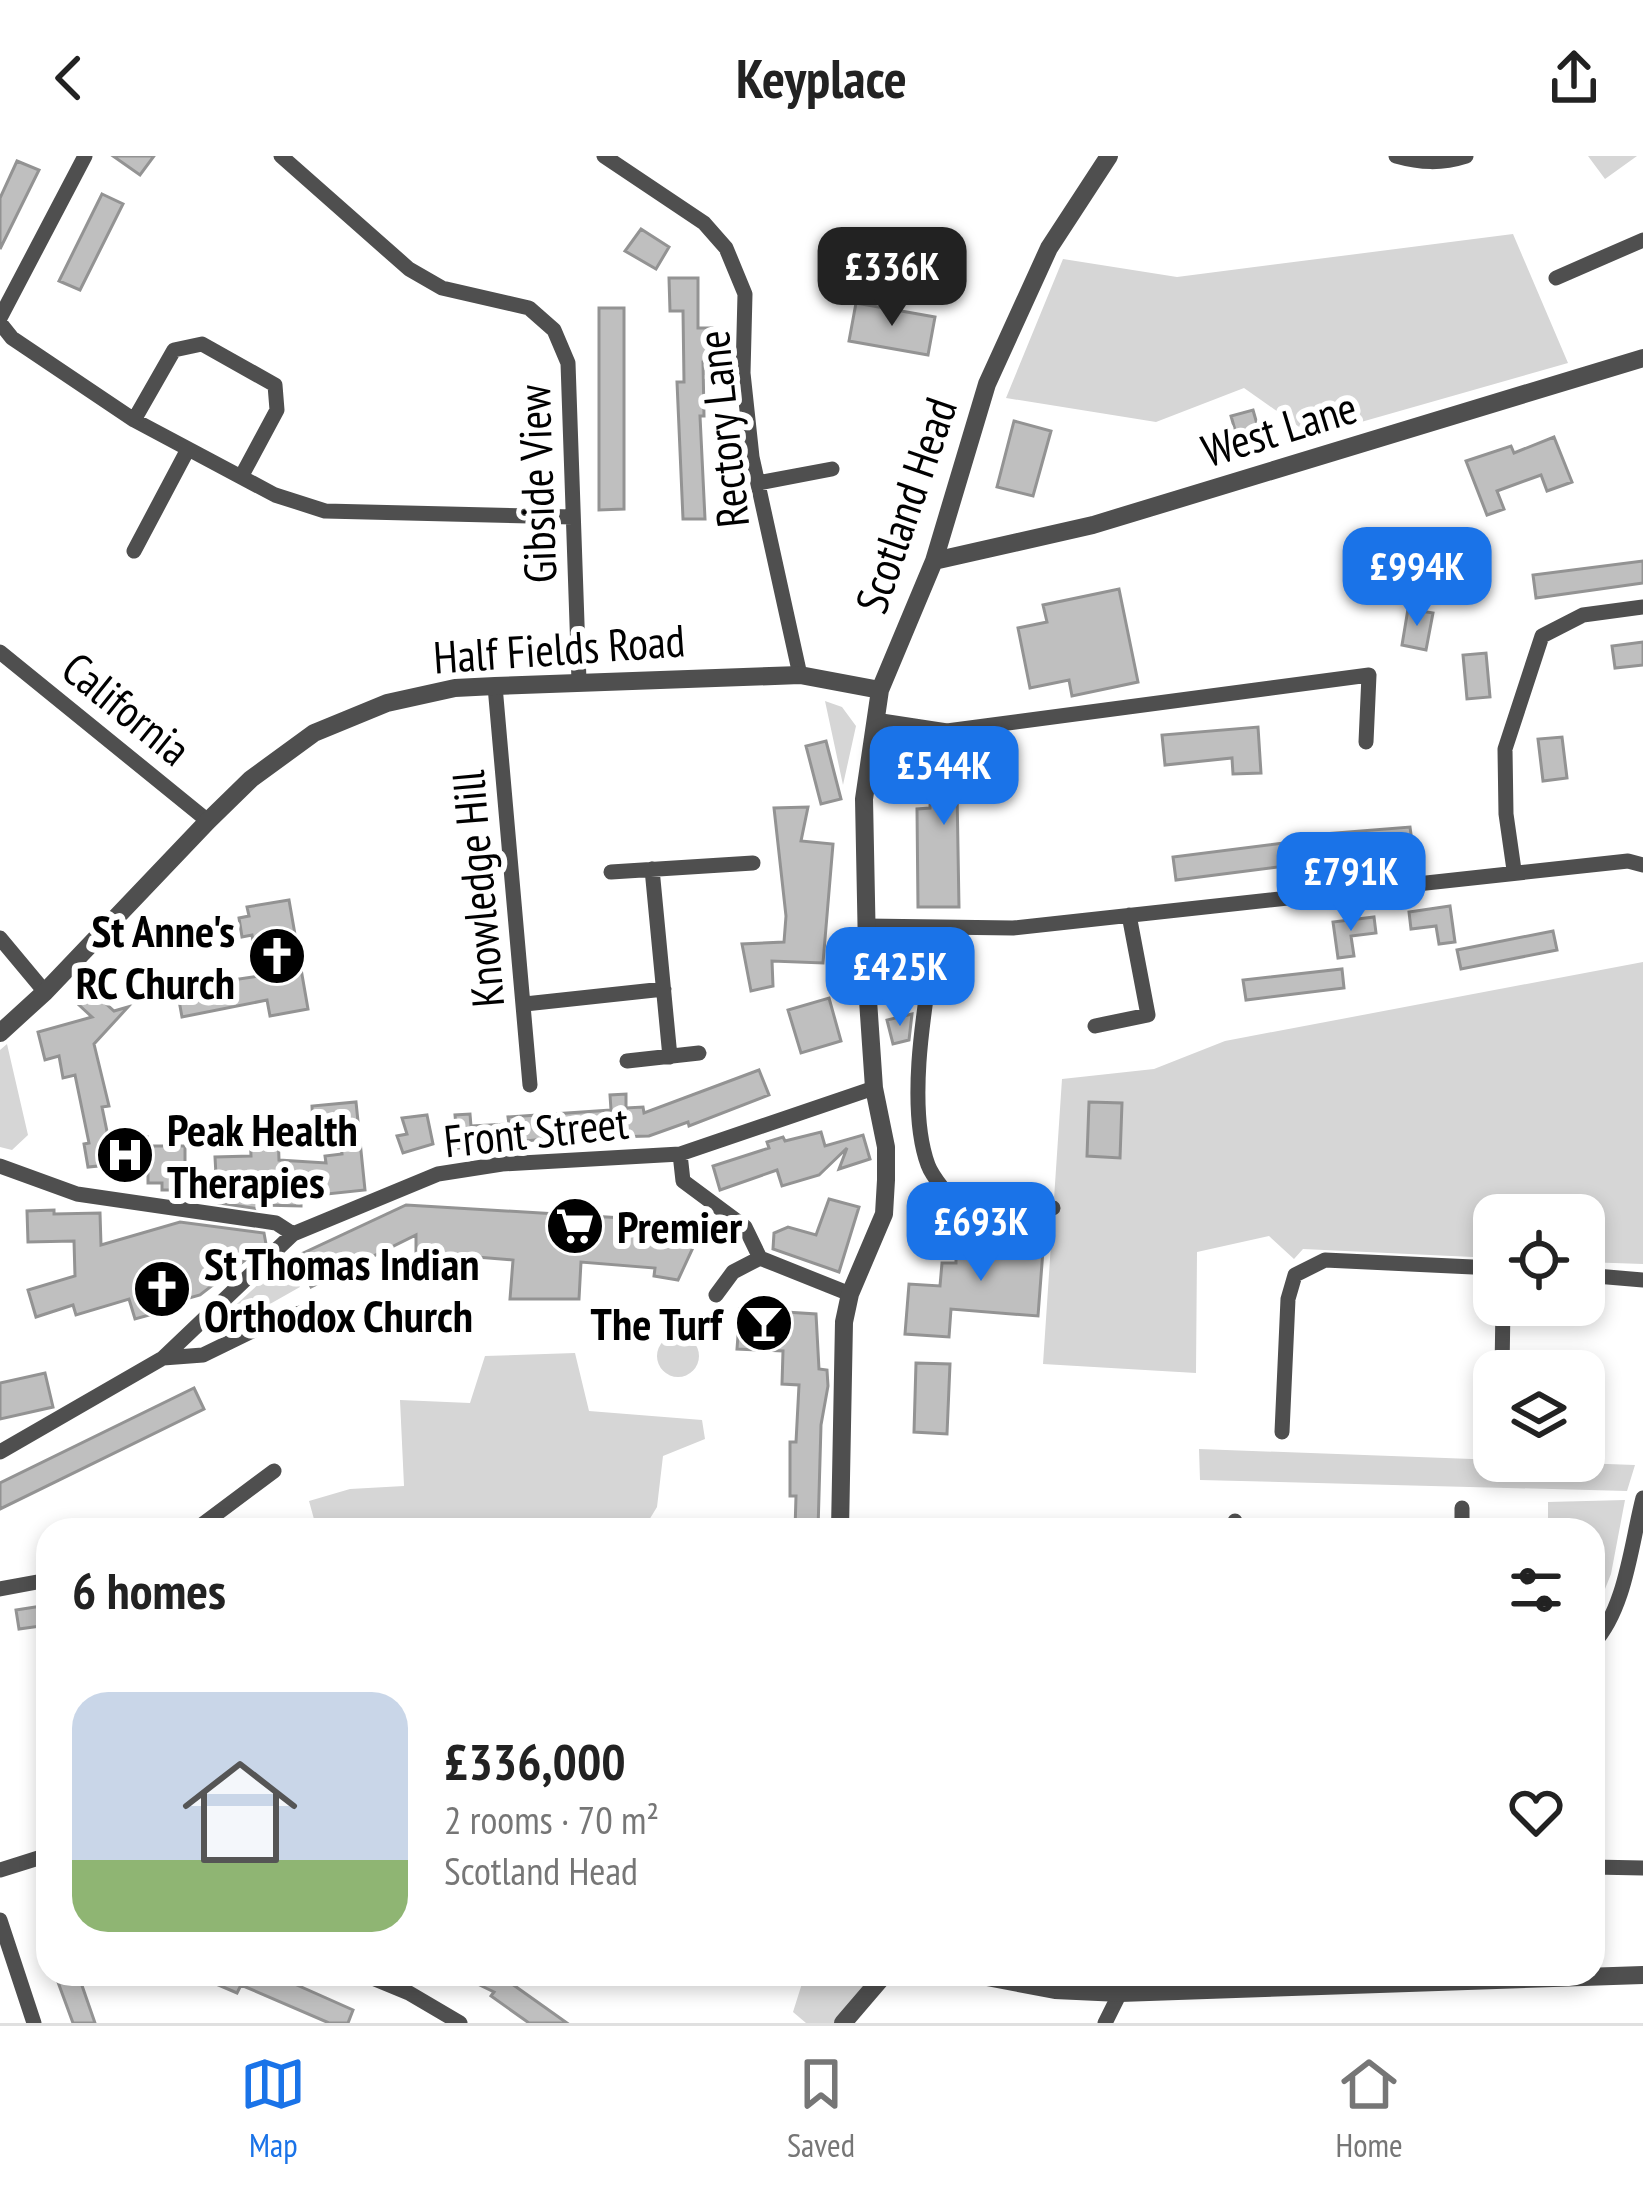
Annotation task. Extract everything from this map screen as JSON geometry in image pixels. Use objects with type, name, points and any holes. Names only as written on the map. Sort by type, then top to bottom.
[{"type":"street","points":[[85,156],[0,320],[12,338],[134,420],[275,495],[325,511],[573,518]]},
{"type":"street","name":"Gibside View","points":[[281,156],[409,269],[442,288],[530,308],[554,330],[568,363],[580,681]]},
{"type":"street","name":"Rectory Lane","points":[[604,156],[704,223],[726,248],[745,294],[743,373],[758,483],[800,675]]},
{"type":"street","name":"Scotland Head","points":[[840,1518],[844,1322],[850,1294],[884,1214],[886,1147],[874,1088],[864,799],[880,690],[934,561],[987,384],[1048,248],[1109,156]]},
{"type":"street","points":[[1396,156],[1430,162],[1466,156]]},
{"type":"street","points":[[1556,278],[1643,240]]},
{"type":"street","points":[[134,420],[175,350],[202,344],[275,385],[278,410],[241,477]]},
{"type":"street","name":"West Lane","points":[[934,561],[1093,525],[1643,358]]},
{"type":"street","points":[[134,551],[187,451]]},
{"type":"street","points":[[758,483],[832,469]]},
{"type":"street","points":[[1514,870],[1506,814],[1505,749],[1542,636],[1582,615],[1643,607]]},
{"type":"street","name":"California","points":[[0,652],[208,821]]},
{"type":"street","name":"Half Fields Road","points":[[0,1033],[251,779],[314,733],[387,703],[455,688],[800,675],[880,690]]},
{"type":"street","points":[[875,720],[947,731],[1370,675],[1366,742]]},
{"type":"street","name":"Knowledge Hill","points":[[495,686],[530,1085]]},
{"type":"street","points":[[866,926],[1013,928],[1514,870],[1628,861],[1643,865]]},
{"type":"street","points":[[611,872],[753,862]]},
{"type":"street","points":[[652,869],[670,1058]]},
{"type":"street","points":[[1095,1026],[1148,1015],[1129,915]]},
{"type":"street","points":[[937,927],[923,1021],[919,1112],[928,1166],[949,1197],[1053,1208]]},
{"type":"street","points":[[0,938],[45,992]]},
{"type":"street","points":[[525,1004],[664,989]]},
{"type":"street","points":[[627,1060],[699,1053]]},
{"type":"street","name":"Front Street","points":[[293,1234],[438,1174],[680,1154],[874,1088]]},
{"type":"street","points":[[680,1154],[683,1181],[745,1227],[760,1258],[850,1294]]},
{"type":"street","points":[[0,1166],[76,1194],[275,1223],[293,1234],[163,1358],[0,1452]]},
{"type":"street","points":[[716,1295],[733,1273],[760,1258]]},
{"type":"street","points":[[1282,1432],[1288,1299],[1295,1275],[1325,1260],[1473,1267]]},
{"type":"street","points":[[1605,1277],[1643,1280]]},
{"type":"street","points":[[163,1358],[203,1355],[277,1319],[308,1311]]},
{"type":"street","points":[[211,1518],[274,1471]]},
{"type":"street","points":[[1605,1629],[1616,1605],[1643,1498]]},
{"type":"street","points":[[1462,1508],[1462,1518]]},
{"type":"street","points":[[0,1589],[36,1582]]},
{"type":"street","points":[[0,1870],[36,1859]]},
{"type":"street","points":[[1605,1867],[1643,1868]]},
{"type":"street","points":[[0,1920],[34,2023]]},
{"type":"street","points":[[1605,1976],[1643,1975]]},
{"type":"street","points":[[392,1986],[460,2023]]},
{"type":"street","points":[[844,2023],[875,1986]]},
{"type":"street","points":[[1034,1986],[1120,1993],[1323,1986]]},
{"type":"street","points":[[1106,2023],[1120,1993]]},
{"type":"shaded area","points":[[1588,156],[1637,156],[1605,179]]},
{"type":"shaded area","points":[[1513,234],[1568,363],[1312,436],[1244,388],[1156,422],[1006,398],[1063,259],[1177,277]]},
{"type":"shaded area","points":[[825,701],[842,707],[856,726],[843,785]]},
{"type":"shaded area","points":[[895,733],[927,741],[925,794],[889,797],[884,793],[887,740]]},
{"type":"shaded area","points":[[1643,962],[1643,1264],[1605,1263],[1605,1194],[1473,1194],[1473,1257],[1303,1249],[1294,1259],[1269,1236],[1197,1252],[1196,1373],[1043,1364],[1062,1079],[1154,1069],[1225,1041]]},
{"type":"shaded area","points":[[7,1044],[28,1135],[12,1150],[0,1147],[0,1050]]},
{"type":"shaded area","points":[[286,1259],[300,1287],[222,1331],[215,1324]]},
{"type":"shaded area","points":[[678,1335],[693,1341],[699,1356],[693,1371],[678,1377],[663,1371],[657,1356],[663,1341]]},
{"type":"shaded area","points":[[575,1353],[589,1411],[702,1420],[705,1439],[663,1456],[657,1507],[650,1518],[314,1518],[309,1501],[350,1489],[404,1486],[400,1400],[470,1403],[485,1356]]},
{"type":"shaded area","points":[[1199,1449],[1473,1459],[1473,1482],[1605,1482],[1605,1464],[1635,1465],[1627,1491],[1200,1480]]},
{"type":"shaded area","points":[[1625,1500],[1605,1589],[1605,1518],[1548,1518],[1548,1502]]},
{"type":"shaded area","points":[[801,1986],[866,1986],[843,2023],[806,2023],[793,2012]]},
{"type":"building","points":[[113,156],[154,156],[140,175]]},
{"type":"building","points":[[17,161],[39,170],[0,249],[0,198]]},
{"type":"building","points":[[102,194],[123,204],[80,290],[59,281]]},
{"type":"building","points":[[641,229],[669,247],[656,269],[625,251]]},
{"type":"building","points":[[669,278],[698,278],[698,328],[712,328],[712,362],[703,362],[704,416],[700,416],[705,519],[683,519],[677,382],[684,382],[683,311],[670,311]]},
{"type":"building","points":[[856,303],[935,317],[928,355],[849,341]]},
{"type":"building","points":[[599,308],[624,308],[624,509],[599,510]]},
{"type":"building","points":[[1253,410],[1263,445],[1241,451],[1231,416]]},
{"type":"building","points":[[1014,421],[1051,431],[1033,496],[997,487]]},
{"type":"building","points":[[1554,437],[1572,482],[1547,491],[1541,475],[1497,491],[1504,509],[1487,515],[1466,461],[1511,446],[1514,453]]},
{"type":"building","points":[[1643,561],[1643,583],[1536,598],[1533,575]]},
{"type":"building","points":[[1119,589],[1138,682],[1072,696],[1069,680],[1030,688],[1018,628],[1047,622],[1043,605]]},
{"type":"building","points":[[1408,609],[1433,613],[1426,650],[1402,645]]},
{"type":"building","points":[[1643,642],[1643,665],[1615,668],[1612,646]]},
{"type":"building","points":[[1486,653],[1490,697],[1467,699],[1463,655]]},
{"type":"building","points":[[1258,727],[1261,773],[1233,774],[1232,758],[1165,765],[1162,735]]},
{"type":"building","points":[[1562,737],[1567,778],[1543,781],[1538,739]]},
{"type":"building","points":[[826,741],[841,799],[821,804],[806,746]]},
{"type":"building","points":[[931,754],[983,756],[982,792],[957,791],[959,907],[918,907],[917,809],[930,808]]},
{"type":"building","points":[[808,807],[801,841],[833,844],[823,963],[772,961],[773,986],[751,991],[742,944],[784,942],[786,916],[774,808]]},
{"type":"building","points":[[1410,827],[1413,849],[1308,859],[1309,863],[1176,880],[1173,857],[1323,838],[1322,834]]},
{"type":"building","name":"St Anne's RC Church","points":[[289,900],[308,1009],[270,1016],[267,1000],[182,1017],[176,984],[220,975],[219,982],[259,976],[252,935],[242,937],[239,918],[249,916],[247,907]]},
{"type":"building","points":[[1450,906],[1455,942],[1439,944],[1436,926],[1411,929],[1409,912]]},
{"type":"building","points":[[1374,917],[1376,933],[1351,936],[1354,956],[1338,958],[1333,922]]},
{"type":"building","points":[[1553,931],[1557,950],[1461,969],[1457,950]]},
{"type":"building","points":[[1342,969],[1344,988],[1246,1000],[1243,980]]},
{"type":"building","points":[[92,991],[114,1011],[128,1007],[94,1044],[109,1106],[102,1107],[109,1141],[147,1137],[147,1146],[185,1146],[185,1190],[162,1190],[162,1183],[148,1183],[148,1161],[88,1167],[84,1144],[89,1143],[75,1075],[63,1078],[59,1056],[45,1060],[38,1032],[92,1017],[79,1005]]},
{"type":"building","points":[[829,998],[841,1041],[801,1053],[788,1010]]},
{"type":"building","points":[[912,1014],[909,1040],[893,1044],[887,1020]]},
{"type":"building","points":[[759,1070],[769,1095],[689,1126],[688,1122],[649,1136],[458,1148],[455,1115],[470,1114],[471,1126],[509,1124],[508,1117],[611,1110],[610,1095],[626,1094],[626,1108],[643,1107],[644,1113]]},
{"type":"building","points":[[356,1102],[365,1190],[317,1195],[317,1201],[301,1200],[301,1206],[259,1205],[260,1209],[219,1203],[221,1174],[216,1175],[215,1157],[251,1156],[250,1130],[278,1130],[279,1160],[326,1163],[325,1156],[342,1154],[339,1123],[313,1126],[312,1106]]},
{"type":"building","points":[[1089,1102],[1122,1103],[1120,1158],[1087,1156]]},
{"type":"building","points":[[427,1115],[433,1144],[403,1153],[397,1136],[407,1134],[402,1118]]},
{"type":"building","points":[[821,1132],[825,1146],[863,1135],[870,1159],[839,1169],[847,1148],[819,1175],[782,1186],[777,1170],[720,1190],[713,1166],[769,1148],[767,1142]]},
{"type":"building","points":[[829,1199],[859,1207],[839,1272],[773,1249],[774,1233],[788,1227],[816,1235]]},
{"type":"building","points":[[406,1205],[656,1220],[697,1239],[678,1280],[654,1276],[655,1268],[581,1262],[579,1299],[510,1299],[513,1260],[416,1252],[416,1235],[311,1287],[297,1256]]},
{"type":"building","points":[[54,1210],[54,1214],[100,1213],[101,1245],[180,1222],[264,1233],[266,1244],[200,1295],[161,1306],[160,1312],[135,1319],[129,1299],[76,1315],[73,1305],[36,1317],[28,1290],[75,1276],[74,1241],[28,1242],[27,1211]]},
{"type":"building","points":[[976,1232],[1044,1237],[1038,1316],[951,1309],[949,1337],[905,1334],[909,1284],[940,1286],[942,1263],[956,1263],[956,1255],[974,1256]]},
{"type":"building","points":[[740,1309],[816,1314],[819,1369],[827,1370],[828,1386],[821,1425],[818,1518],[795,1518],[796,1496],[790,1496],[790,1442],[796,1442],[799,1385],[782,1384],[783,1351],[737,1349]]},
{"type":"building","points":[[916,1363],[950,1364],[947,1434],[914,1432]]},
{"type":"building","points":[[45,1373],[53,1407],[0,1419],[0,1383]]},
{"type":"building","points":[[194,1388],[204,1409],[0,1509],[0,1483]]},
{"type":"building","points":[[36,1607],[36,1627],[19,1629],[16,1610]]},
{"type":"building","points":[[59,1986],[82,1986],[95,2023],[73,2023]]},
{"type":"building","points":[[243,1986],[299,1986],[353,2010],[348,2023],[329,2023]]},
{"type":"building","points":[[482,1986],[515,1986],[567,2023],[529,2023],[491,1996],[494,1992]]},
{"type":"place","name":"St Anne's RC Church","points":[[277,956]]},
{"type":"place","name":"Peak Health Therapies","points":[[125,1155]]},
{"type":"place","name":"Premier","points":[[575,1226]]},
{"type":"place","name":"St Thomas Indian Orthodox Church","points":[[162,1289]]},
{"type":"place","name":"The Turf","points":[[764,1323]]}]
